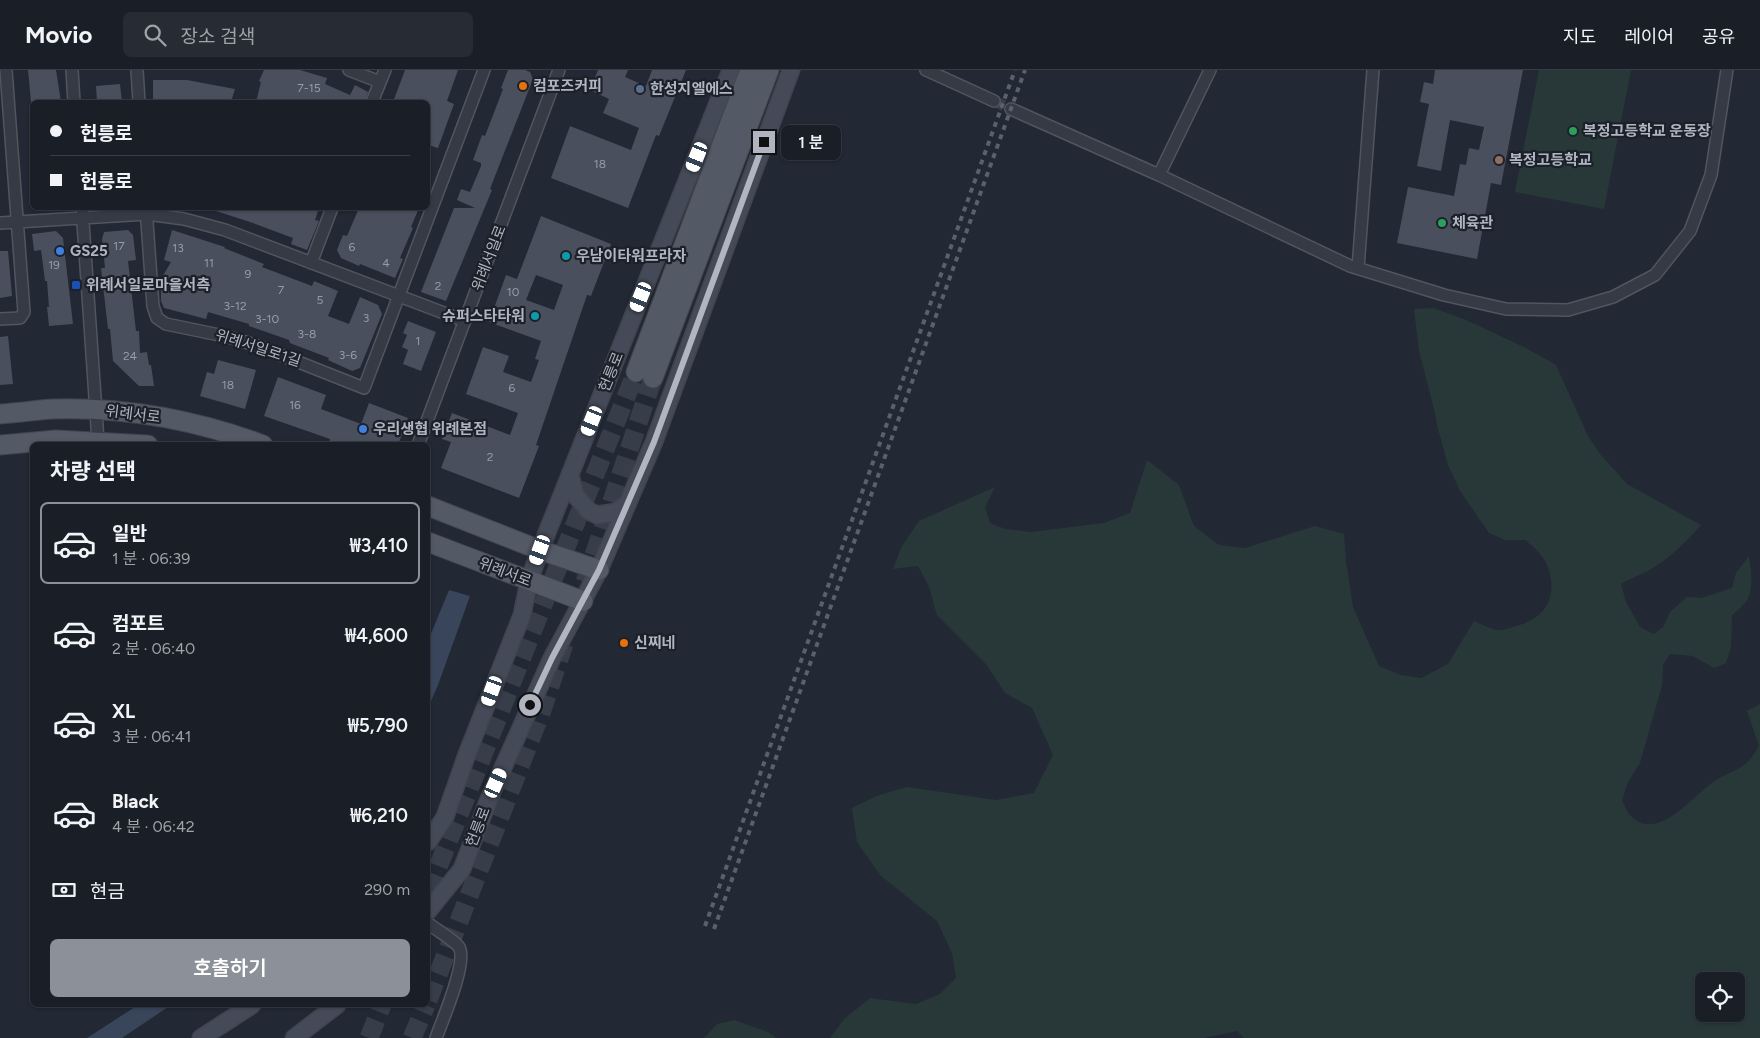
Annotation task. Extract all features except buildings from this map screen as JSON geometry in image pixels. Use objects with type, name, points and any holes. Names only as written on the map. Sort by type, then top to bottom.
[{"type":"main road","name":"헌릉로","points":[[430,839],[445,818],[467,754],[522,615],[528,581],[732,70]]},
{"type":"main road","points":[[750,70],[644,375],[769,70]]},
{"type":"main road","name":"헌릉로","points":[[430,909],[462,869],[489,799],[530,705],[552,658],[599,570],[628,503],[654,442],[791,70]]},
{"type":"main road","name":"위례서로","points":[[0,414],[53,409],[146,414],[192,423],[253,442]]},
{"type":"main road","name":"위례서로","points":[[34,442],[56,440],[110,442]]},
{"type":"main road","name":"위례서로","points":[[0,445],[30,442]]},
{"type":"main road","points":[[570,474],[575,495],[589,511],[597,515],[616,512],[628,503]]},
{"type":"main road","points":[[430,507],[540,550],[599,570]]},
{"type":"main road","name":"위례서로","points":[[430,543],[583,601]]},
{"type":"main road","points":[[201,1038],[249,1007]]},
{"type":"main road","points":[[294,1038],[334,1007]]},
{"type":"street","points":[[0,319],[20,318],[24,312],[6,70]]},
{"type":"street","points":[[72,70],[74,100]]},
{"type":"street","points":[[349,70],[380,82]]},
{"type":"street","points":[[373,100],[384,70]]},
{"type":"street","name":"위례서일로1길","points":[[146,211],[153,306],[157,318],[166,324],[229,337],[258,346],[364,388],[484,70]]},
{"type":"street","name":"위례서일로","points":[[419,442],[558,70]]},
{"type":"street","points":[[926,70],[994,101]]},
{"type":"street","points":[[1159,175],[1210,70]]},
{"type":"street","points":[[1358,268],[1373,70]]},
{"type":"street","points":[[1011,109],[1159,175],[1358,268],[1444,295],[1506,309],[1568,310],[1613,297],[1655,275],[1690,231],[1711,176],[1727,70]]},
{"type":"street","points":[[137,71],[139,100]]},
{"type":"street","points":[[311,263],[331,210]]},
{"type":"street","points":[[0,223],[82,212],[146,211],[224,230],[465,320]]},
{"type":"street","points":[[82,212],[98,441]]},
{"type":"street","points":[[430,925],[458,947],[462,959],[436,1038]]},
{"type":"shaded area","name":"복정고등학교 운동장","points":[[1539,70],[1631,70],[1604,209],[1515,192]]},
{"type":"shaded area","points":[[1433,308],[1464,319],[1526,348],[1556,365],[1588,436],[1601,455],[1627,484],[1701,525],[1669,557],[1646,572],[1621,584],[1626,602],[1640,627],[1654,634],[1663,627],[1670,612],[1687,597],[1701,598],[1732,588],[1736,573],[1749,556],[1751,568],[1750,593],[1744,604],[1732,615],[1731,648],[1726,663],[1714,668],[1693,656],[1670,654],[1663,665],[1662,685],[1640,763],[1628,782],[1622,800],[1629,814],[1639,822],[1650,824],[1661,822],[1672,816],[1712,783],[1741,767],[1751,758],[1759,746],[1747,711],[1760,704],[1760,1038],[1244,1038],[1237,1031],[1204,1038],[830,1038],[844,1019],[870,998],[916,1004],[940,994],[956,978],[952,953],[937,921],[881,876],[857,842],[852,808],[879,795],[907,787],[996,800],[1034,793],[1053,755],[1032,708],[1005,693],[986,664],[937,615],[929,587],[918,566],[893,569],[902,546],[919,521],[995,487],[985,507],[990,523],[1005,529],[1031,532],[1104,523],[1130,513],[1147,460],[1179,485],[1194,526],[1219,545],[1245,548],[1315,526],[1344,534],[1353,607],[1379,666],[1401,675],[1421,678],[1448,664],[1474,621],[1496,630],[1502,630],[1532,620],[1539,615],[1549,602],[1552,585],[1548,567],[1535,549],[1525,540],[1505,540],[1489,533],[1460,491],[1448,465],[1419,351],[1414,309]]},
{"type":"shaded area","points":[[734,1020],[768,1032],[776,1038],[704,1038],[717,1024]]},
{"type":"water","points":[[449,590],[470,596],[430,703],[430,636]]},
{"type":"water","points":[[135,1007],[168,1007],[122,1038],[87,1038]]},
{"type":"tunnel","points":[[994,101],[1011,109]]},
{"type":"tunnel","points":[[430,887],[636,372]]},
{"type":"tunnel","points":[[585,582],[653,378]]},
{"type":"tunnel","points":[[430,995],[542,710],[564,644]]},
{"type":"tunnel","points":[[369,1038],[381,1007]]},
{"type":"tunnel","points":[[412,1038],[425,1007]]},
{"type":"railway","points":[[705,926],[1015,70]]},
{"type":"railway","points":[[714,929],[1025,70]]},
{"type":"place","name":"컴포즈커피","points":[[523,86]]},
{"type":"place","name":"한성지엘에스","points":[[640,89]]},
{"type":"place","name":"복정고등학교 운동장","points":[[1573,131]]},
{"type":"place","name":"복정고등학교","points":[[1499,160]]},
{"type":"place","name":"체육관","points":[[1442,223]]},
{"type":"place","name":"GS25","points":[[60,251]]},
{"type":"place","name":"우남이타워프라자","points":[[566,256]]},
{"type":"place","name":"위례서일로마을서측","points":[[76,285]]},
{"type":"place","name":"슈퍼스타타워","points":[[535,316]]},
{"type":"place","name":"우리생협 위례본점","points":[[363,429]]},
{"type":"place","name":"신찌네","points":[[624,643]]},
{"type":"route","points":[[530,705],[552,658],[599,570],[654,442],[764,142]]}]
